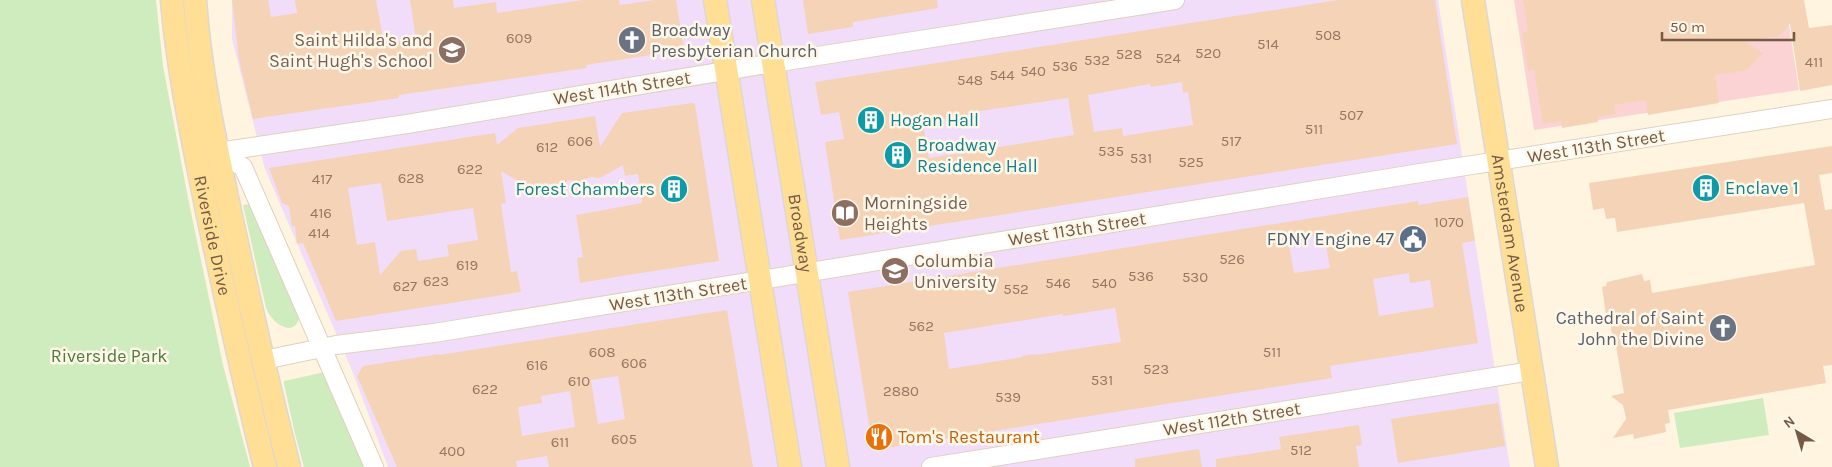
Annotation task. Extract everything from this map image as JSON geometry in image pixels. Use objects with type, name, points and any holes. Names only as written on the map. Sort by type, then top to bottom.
[{"type":"main road","name":"Riverside Drive","points":[[172,0],[178,50],[249,298],[289,467]]},
{"type":"main road","name":"Riverside Drive","points":[[195,0],[201,50],[207,155],[240,366],[265,467]]},
{"type":"main road","points":[[715,0],[790,467]]},
{"type":"main road","name":"Broadway","points":[[763,0],[838,467]]},
{"type":"main road","name":"Amsterdam Avenue","points":[[1473,0],[1547,467]]},
{"type":"main road","points":[[240,366],[264,360]]},
{"type":"street","name":"West 114th Street","points":[[207,155],[1175,0]]},
{"type":"street","name":"West 113th Street","points":[[264,360],[322,347],[438,332],[1832,109]]},
{"type":"street","name":"Riverside Drive","points":[[207,155],[242,167],[374,467]]},
{"type":"street","name":"West 112th Street","points":[[931,467],[1532,371]]},
{"type":"shaded area","name":"Columbia University","points":[[232,0],[1438,0],[1510,467],[388,467],[353,373],[265,169],[232,39]]},
{"type":"shaded area","points":[[1514,0],[1785,0],[1799,90],[1534,130]]},
{"type":"green space","name":"Riverside Park","points":[[0,0],[156,0],[163,66],[188,198],[223,365],[250,467],[0,467]]},
{"type":"green space","points":[[251,204],[300,312],[295,326],[290,328],[279,325],[266,308],[243,205]]},
{"type":"green space","points":[[325,372],[367,467],[304,467],[284,381]]},
{"type":"green space","points":[[1763,398],[1769,435],[1680,448],[1674,413]]},
{"type":"building","points":[[232,0],[268,0],[271,17],[297,13],[295,0],[376,0],[384,44],[416,39],[410,0],[453,0],[454,8],[496,2],[497,13],[583,0],[619,0],[620,5],[655,0],[676,0],[684,50],[586,65],[587,68],[399,95],[399,98],[253,119],[239,60]]},
{"type":"building","points":[[803,0],[937,0],[938,8],[853,22],[853,27],[808,34]]},
{"type":"building","points":[[1338,0],[1435,0],[1457,144],[840,240],[825,142],[844,139],[839,112],[821,115],[815,82]],"holes":[[[1182,82],[1183,93],[1188,92],[1193,125],[1123,136],[1122,128],[1094,132],[1088,95],[1150,84],[1151,87]],[[1068,98],[1074,135],[929,158],[923,123],[980,113],[980,111]]]},
{"type":"building","points":[[1523,0],[1804,0],[1809,28],[1832,25],[1832,85],[1800,91],[1790,23],[1779,36],[1744,41],[1763,53],[1747,70],[1715,75],[1719,103],[1648,115],[1646,100],[1614,105],[1616,114],[1597,117],[1598,122],[1562,128],[1561,121],[1543,124],[1534,70],[1528,71],[1522,32],[1528,31]]},
{"type":"building","points":[[695,104],[719,261],[580,283],[577,258],[583,257],[576,215],[642,203],[638,174],[625,176],[623,165],[600,178],[591,177],[577,182],[570,180],[563,184],[555,185],[547,183],[532,189],[501,171],[506,203],[501,204],[511,272],[517,271],[521,292],[336,321],[303,243],[297,244],[295,226],[292,226],[289,206],[282,203],[269,168],[495,133],[497,145],[518,128],[595,116],[600,147],[622,113]],"holes":[[[381,183],[387,221],[473,208],[478,240],[447,245],[449,256],[418,261],[416,249],[401,251],[380,275],[375,242],[357,245],[348,188]]]},
{"type":"building","name":"Cathedral of Saint John the Divine","points":[[1832,146],[1832,173],[1819,175],[1825,210],[1832,209],[1832,365],[1823,366],[1826,383],[1668,410],[1670,423],[1665,424],[1666,432],[1634,439],[1633,434],[1613,438],[1626,419],[1623,405],[1611,396],[1624,393],[1615,340],[1613,341],[1610,322],[1607,322],[1602,287],[1606,286],[1607,282],[1642,274],[1644,281],[1650,280],[1652,293],[1815,265],[1804,203],[1617,232],[1615,218],[1606,219],[1604,208],[1593,210],[1589,183]]},
{"type":"building","points":[[1468,197],[1475,241],[1462,243],[1478,343],[1330,366],[1332,378],[873,450],[848,292],[1418,201],[1418,205]],"holes":[[[1324,234],[1330,268],[1294,273],[1288,239]],[[1409,273],[1410,283],[1430,280],[1434,307],[1379,316],[1373,279]],[[1115,308],[1121,342],[1022,356],[949,369],[944,333],[1063,314],[1063,316]]]},
{"type":"building","points":[[727,310],[753,467],[549,467],[547,456],[516,461],[517,467],[397,467],[357,376],[363,366]],"holes":[[[618,376],[625,419],[598,424],[591,380]],[[570,391],[575,427],[522,436],[518,407],[542,403],[541,396]]]},
{"type":"building","points":[[1498,403],[1505,446],[1398,463],[1391,419]]},
{"type":"building","points":[[1359,425],[1362,445],[1356,446],[1359,467],[1216,467],[1216,459],[1281,449],[1279,437]]},
{"type":"building","points":[[1199,449],[1202,467],[1135,467],[1135,459]]},
{"type":"place","name":"Broadway Presbyterian Church","points":[[632,40]]},
{"type":"place","name":"Saint Hilda's and Saint Hugh's School","points":[[452,50]]},
{"type":"place","name":"Hogan Hall","points":[[871,120]]},
{"type":"place","name":"Broadway Residence Hall","points":[[898,155]]},
{"type":"place","name":"Enclave 1","points":[[1706,188]]},
{"type":"place","name":"Forest Chambers","points":[[674,189]]},
{"type":"place","name":"Morningside Heights","points":[[845,213]]},
{"type":"place","name":"FDNY Engine 47","points":[[1413,239]]},
{"type":"place","name":"Columbia University","points":[[895,271]]},
{"type":"place","name":"Cathedral of Saint John the Divine","points":[[1723,328]]},
{"type":"place","name":"Tom's Restaurant","points":[[879,437]]}]
